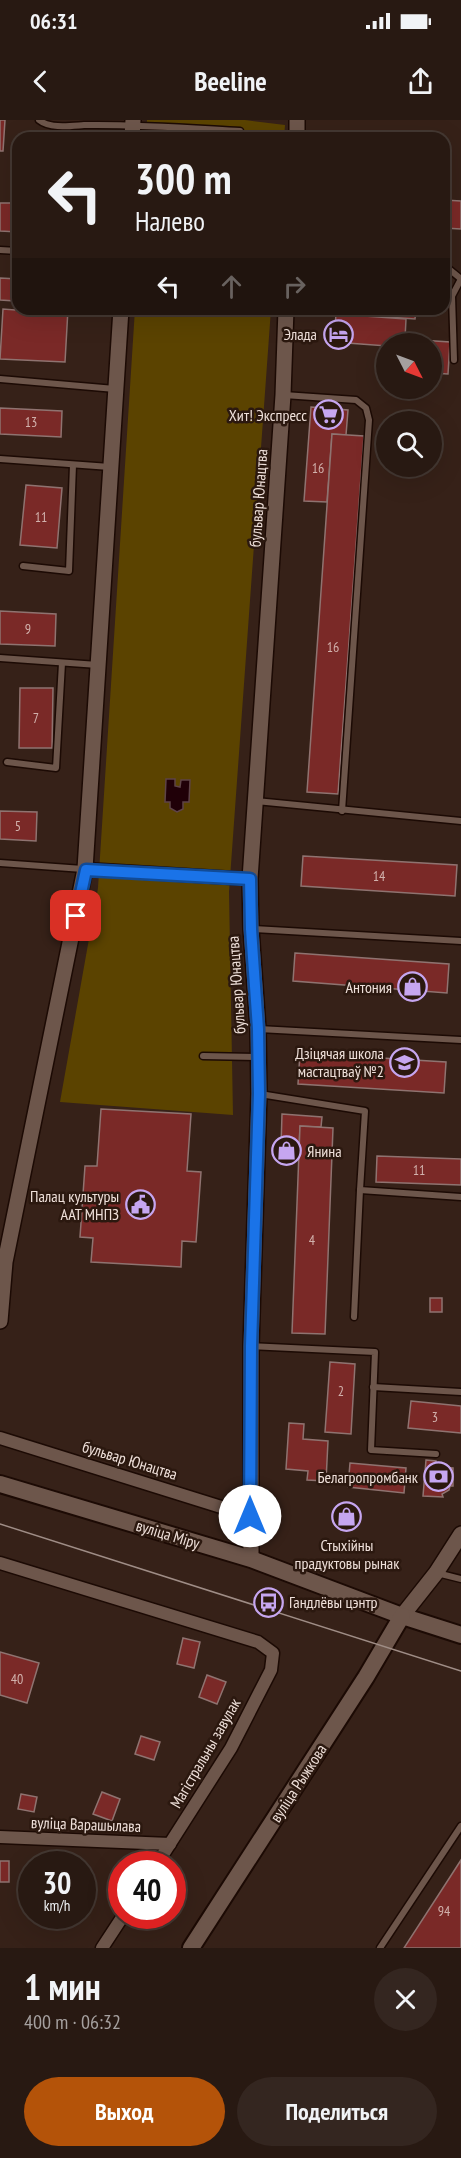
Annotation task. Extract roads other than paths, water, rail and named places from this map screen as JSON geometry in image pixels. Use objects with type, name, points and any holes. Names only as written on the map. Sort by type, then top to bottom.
[{"type":"main road","name":"вуліца Міру","points":[[0,1484],[251,1559],[402,1616],[461,1635]]},
{"type":"main road","name":"вуліца Рыжкова","points":[[191,1948],[366,1677],[402,1616]]},
{"type":"street","points":[[0,1321],[2,1262],[86,870],[121,315]]},
{"type":"street","name":"бульвар Юнацтва","points":[[251,1559],[251,1346],[259,1094],[250,879],[283,395],[286,315]]},
{"type":"street","points":[[86,870],[250,879]]},
{"type":"street","name":"бульвар Юнацтва","points":[[0,1438],[250,1516]]},
{"type":"street","points":[[402,1616],[436,1573],[461,1534]]},
{"type":"street","name":"Магістральны завулак","points":[[0,1563],[258,1642],[273,1653],[271,1670],[231,1748],[165,1851]]},
{"type":"street","name":"вуліца Варашылава","points":[[0,1837],[170,1844]]},
{"type":"street","points":[[102,1948],[114,1929]]},
{"type":"lane","points":[[39,120],[42,123],[56,126],[240,131]]},
{"type":"lane","points":[[454,360],[452,296],[461,279]]},
{"type":"lane","points":[[0,379],[116,390]]},
{"type":"lane","points":[[283,395],[356,400],[366,408],[369,420],[342,811]]},
{"type":"lane","points":[[0,459],[111,467]]},
{"type":"lane","points":[[23,566],[69,571],[73,465]]},
{"type":"lane","points":[[0,658],[98,665]]},
{"type":"lane","points":[[7,762],[56,768],[62,663]]},
{"type":"lane","points":[[255,801],[461,821]]},
{"type":"lane","points":[[0,863],[86,870]]},
{"type":"lane","points":[[251,929],[461,941]]},
{"type":"lane","points":[[258,1029],[461,1040]]},
{"type":"lane","points":[[203,1056],[258,1057]]},
{"type":"lane","points":[[259,1094],[365,1111],[354,1317]]},
{"type":"lane","points":[[360,1190],[461,1197]]},
{"type":"lane","points":[[251,1346],[375,1352],[371,1450],[436,1454]]},
{"type":"lane","points":[[373,1386],[461,1392]]},
{"type":"lane","points":[[436,1573],[461,1579]]},
{"type":"lane","points":[[380,1948],[461,1826]]},
{"type":"tram line","points":[[0,1524],[461,1671]]},
{"type":"place","name":"Элада","points":[[338,334]]},
{"type":"place","name":"Хит! Экспресс","points":[[328,415]]},
{"type":"place","name":"Антония","points":[[413,987]]},
{"type":"place","name":"Дзіцячая школа мастацтваў №2","points":[[405,1062]]},
{"type":"place","name":"Янина","points":[[286,1151]]},
{"type":"place","name":"Палац культуры ААТ МНПЗ","points":[[140,1205]]},
{"type":"place","name":"Белагропромбанк","points":[[439,1477]]},
{"type":"place","name":"Стыхійны прадуктовы рынак","points":[[347,1517]]},
{"type":"place","name":"Гандлёвы цэнтр","points":[[268,1602]]}]
